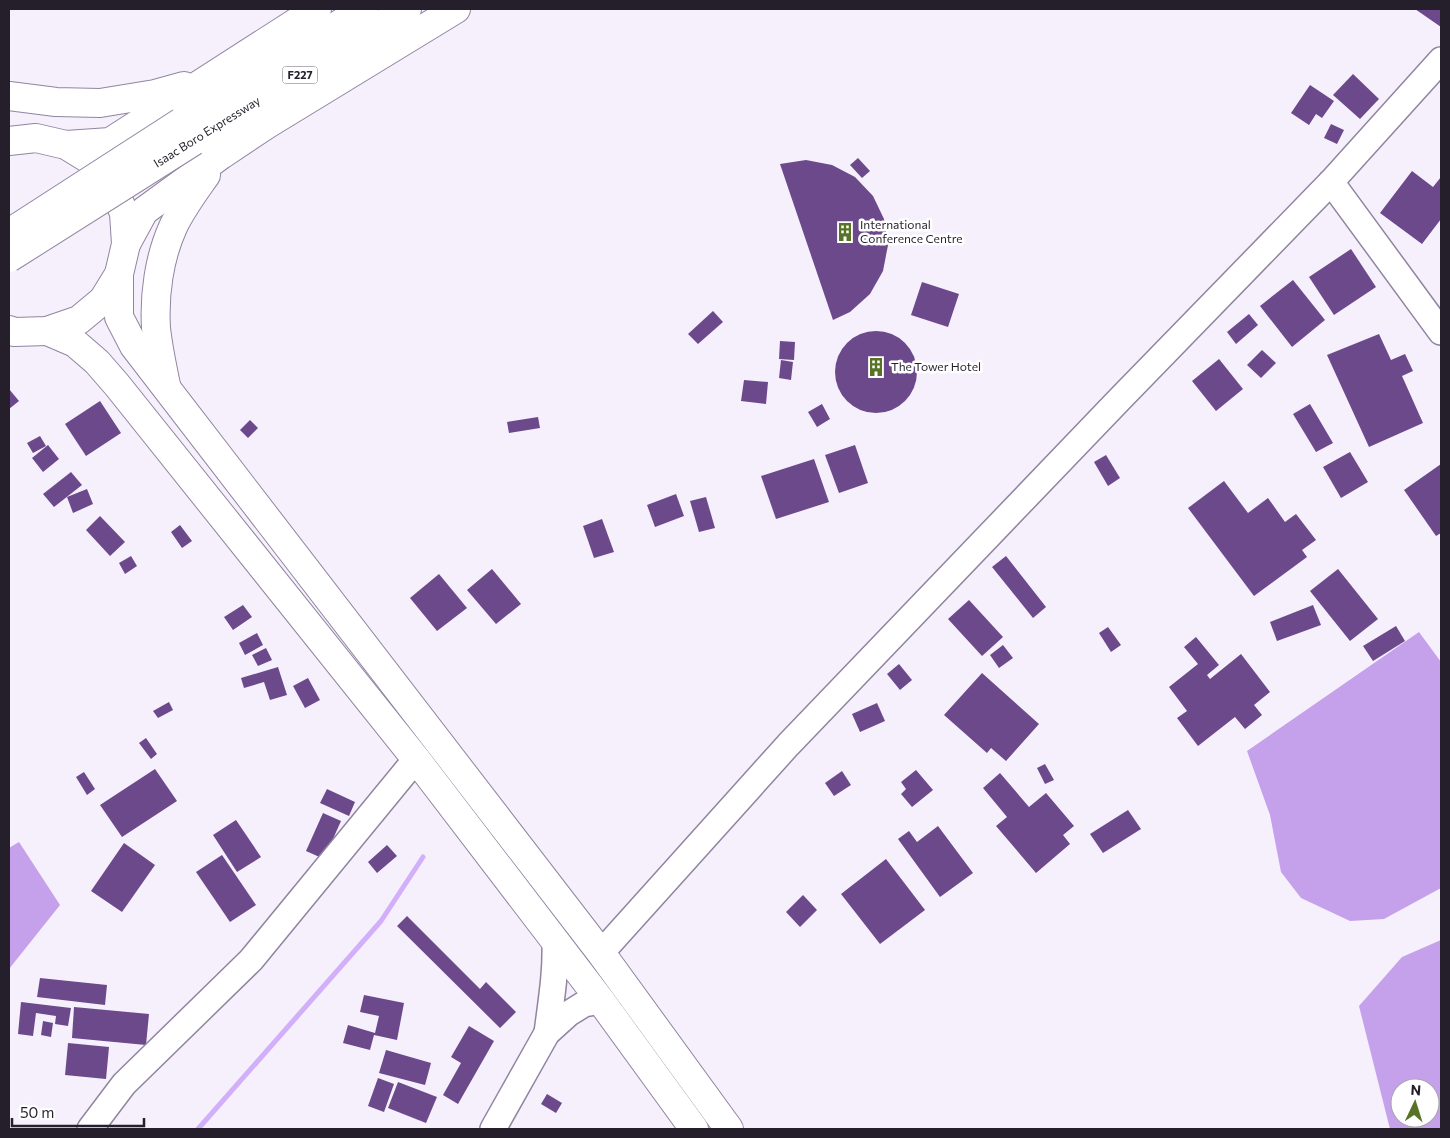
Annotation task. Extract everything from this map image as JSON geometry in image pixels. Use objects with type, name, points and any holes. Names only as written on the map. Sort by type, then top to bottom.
[{"type":"main road","points":[[66,146],[110,142],[317,9]]},
{"type":"main road","name":"Isaac Boro Expressway","points":[[9,258],[187,131],[364,9]]},
{"type":"main road","name":"Isaac Boro Expressway","points":[[9,232],[407,9]]},
{"type":"main road","points":[[456,9],[274,120],[144,211],[126,244],[119,274],[119,317],[134,346],[601,953],[729,1129]]},
{"type":"main road","points":[[9,96],[56,102],[100,103],[156,94],[210,78]]},
{"type":"main road","points":[[9,141],[36,138],[66,146],[92,162],[112,185],[124,214],[126,244]]},
{"type":"main road","points":[[166,386],[156,329],[156,296],[163,258],[173,228],[189,198],[221,156]]},
{"type":"main road","points":[[9,330],[14,332],[47,332],[79,320],[103,300],[119,274]]},
{"type":"main road","points":[[47,332],[74,343],[96,362],[117,385],[416,759],[601,1000],[694,1129]]},
{"type":"street","points":[[601,953],[788,745],[1103,416],[1331,182],[1441,60]]},
{"type":"street","points":[[1331,182],[1441,332]]},
{"type":"street","points":[[90,1129],[124,1084],[251,960],[416,759]]},
{"type":"street","points":[[547,1033],[556,966],[555,942]]},
{"type":"street","points":[[493,1129],[547,1033],[568,1014],[584,1004],[601,1000]]},
{"type":"shaded area","points":[[1419,632],[1441,662],[1441,888],[1384,919],[1350,921],[1301,898],[1281,872],[1270,815],[1247,751]]},
{"type":"shaded area","points":[[19,842],[60,905],[9,969],[9,848]]},
{"type":"shaded area","points":[[1441,940],[1441,1129],[1390,1129],[1359,1006],[1402,957]]},
{"type":"building","points":[[1415,9],[1441,9],[1441,27]]},
{"type":"building","points":[[1353,74],[1379,99],[1360,119],[1333,95]]},
{"type":"building","points":[[1310,85],[1334,101],[1322,118],[1316,114],[1309,125],[1291,113]]},
{"type":"building","points":[[1331,124],[1344,130],[1337,144],[1324,138]]},
{"type":"building","points":[[858,158],[870,171],[862,178],[850,165]]},
{"type":"building","name":"International Conference Centre","points":[[806,160],[832,165],[855,177],[873,196],[884,219],[888,245],[883,271],[870,294],[850,312],[833,320],[780,164]]},
{"type":"building","points":[[1412,171],[1433,187],[1441,177],[1441,219],[1422,244],[1380,213]]},
{"type":"building","points":[[1351,249],[1376,287],[1334,315],[1309,277]]},
{"type":"building","points":[[1293,280],[1325,320],[1292,347],[1260,306]]},
{"type":"building","points":[[922,282],[959,294],[948,327],[911,315]]},
{"type":"building","points":[[713,311],[723,322],[698,344],[688,334]]},
{"type":"building","points":[[1249,314],[1258,325],[1236,344],[1227,332]]},
{"type":"building","name":"The Tower Hotel","points":[[876,331],[892,334],[905,343],[914,356],[917,372],[914,388],[905,401],[892,410],[876,413],[860,410],[847,401],[838,388],[835,372],[838,356],[847,343],[860,334]]},
{"type":"building","points":[[1379,334],[1391,360],[1405,354],[1413,371],[1402,376],[1423,423],[1369,447],[1327,355]]},
{"type":"building","points":[[780,341],[795,342],[794,360],[779,359]]},
{"type":"building","points":[[1262,350],[1276,363],[1261,378],[1247,365]]},
{"type":"building","points":[[1219,359],[1243,389],[1216,411],[1192,381]]},
{"type":"building","points":[[781,360],[793,362],[791,380],[779,378]]},
{"type":"building","points":[[744,380],[768,382],[766,404],[741,401]]},
{"type":"building","points":[[9,389],[19,401],[9,409]]},
{"type":"building","points":[[100,401],[121,433],[86,456],[65,424]]},
{"type":"building","points":[[822,404],[830,419],[817,427],[808,412]]},
{"type":"building","points":[[1310,404],[1333,443],[1316,452],[1293,414]]},
{"type":"building","points":[[538,417],[540,428],[509,433],[507,422]]},
{"type":"building","points":[[250,420],[258,428],[248,438],[240,430]]},
{"type":"building","points":[[40,436],[46,446],[33,453],[27,443]]},
{"type":"building","points":[[48,445],[59,459],[43,472],[32,458]]},
{"type":"building","points":[[855,445],[868,483],[839,493],[825,455]]},
{"type":"building","points":[[1350,452],[1368,482],[1341,498],[1323,467]]},
{"type":"building","points":[[1106,455],[1120,478],[1108,486],[1094,462]]},
{"type":"building","points":[[814,459],[829,502],[776,519],[761,476]]},
{"type":"building","points":[[1441,464],[1441,533],[1436,536],[1404,490]]},
{"type":"building","points":[[71,472],[82,485],[54,507],[43,494]]},
{"type":"building","points":[[1224,481],[1248,513],[1268,498],[1285,522],[1296,514],[1316,540],[1302,550],[1307,557],[1254,596],[1188,508]]},
{"type":"building","points":[[87,489],[93,504],[73,513],[67,497]]},
{"type":"building","points":[[676,494],[684,516],[655,527],[647,505]]},
{"type":"building","points":[[706,497],[715,528],[699,532],[690,501]]},
{"type":"building","points":[[100,516],[125,542],[110,556],[86,530]]},
{"type":"building","points":[[602,519],[614,552],[594,558],[583,526]]},
{"type":"building","points":[[180,525],[192,541],[182,548],[171,532]]},
{"type":"building","points":[[131,556],[137,566],[125,574],[119,563]]},
{"type":"building","points":[[1006,556],[1046,607],[1033,618],[992,567]]},
{"type":"building","points":[[492,569],[521,604],[496,624],[467,590]]},
{"type":"building","points":[[1338,569],[1378,619],[1350,641],[1310,591]]},
{"type":"building","points":[[439,574],[467,608],[437,631],[410,598]]},
{"type":"building","points":[[969,600],[1003,637],[982,656],[948,619]]},
{"type":"building","points":[[243,605],[252,617],[233,630],[224,617]]},
{"type":"building","points":[[1313,605],[1321,625],[1277,641],[1270,622]]},
{"type":"building","points":[[1396,626],[1405,641],[1373,661],[1363,646]]},
{"type":"building","points":[[1108,627],[1121,645],[1111,652],[1099,633]]},
{"type":"building","points":[[257,633],[263,645],[245,655],[239,643]]},
{"type":"building","points":[[1196,637],[1219,665],[1207,675],[1210,679],[1241,654],[1270,692],[1254,705],[1262,715],[1245,729],[1235,717],[1198,746],[1177,718],[1187,711],[1169,687],[1198,664],[1184,647]]},
{"type":"building","points":[[1003,645],[1013,658],[999,668],[990,655]]},
{"type":"building","points":[[266,648],[272,660],[258,666],[252,655]]},
{"type":"building","points":[[899,664],[912,680],[900,690],[887,674]]},
{"type":"building","points":[[278,667],[287,695],[270,700],[264,682],[244,688],[241,678]]},
{"type":"building","points":[[982,673],[1039,724],[1006,761],[991,748],[987,753],[944,715]]},
{"type":"building","points":[[308,678],[320,700],[305,708],[293,686]]},
{"type":"building","points":[[169,702],[173,710],[158,718],[153,711]]},
{"type":"building","points":[[877,703],[885,721],[860,732],[852,714]]},
{"type":"building","points":[[146,738],[157,754],[151,759],[139,743]]},
{"type":"building","points":[[1045,764],[1054,780],[1045,784],[1037,768]]},
{"type":"building","points":[[155,769],[177,801],[122,837],[100,805]]},
{"type":"building","points":[[916,770],[933,790],[912,807],[901,794],[906,789],[901,782]]},
{"type":"building","points":[[842,771],[851,785],[834,796],[825,783]]},
{"type":"building","points":[[84,772],[95,789],[87,795],[76,777]]},
{"type":"building","points":[[1000,773],[1029,807],[1046,793],[1074,826],[1063,835],[1070,844],[1036,873],[996,826],[1007,817],[983,788]]},
{"type":"building","points":[[327,789],[355,802],[349,816],[320,803]]},
{"type":"building","points":[[1128,810],[1141,829],[1103,853],[1090,834]]},
{"type":"building","points":[[323,813],[341,821],[324,859],[306,851]]},
{"type":"building","points":[[236,820],[261,857],[237,872],[213,835]]},
{"type":"building","points":[[938,826],[973,873],[940,897],[898,839],[909,831],[917,842]]},
{"type":"building","points":[[124,843],[155,865],[122,912],[91,891]]},
{"type":"building","points":[[387,845],[397,856],[377,873],[368,862]]},
{"type":"building","points":[[222,855],[256,905],[230,922],[196,872]]},
{"type":"building","points":[[886,859],[925,910],[880,944],[841,894]]},
{"type":"building","points":[[803,895],[817,910],[800,927],[786,912]]},
{"type":"building","points":[[407,916],[480,989],[486,982],[516,1012],[500,1028],[397,926]]},
{"type":"building","points":[[40,978],[107,985],[105,1005],[37,997]]},
{"type":"building","points":[[364,995],[404,1003],[397,1040],[374,1035],[370,1050],[343,1043],[348,1025],[375,1033],[379,1016],[360,1012]]},
{"type":"building","points":[[21,1002],[71,1008],[68,1026],[55,1024],[56,1016],[36,1013],[33,1036],[18,1034]]},
{"type":"building","points":[[74,1007],[149,1014],[146,1045],[72,1038]]},
{"type":"building","points":[[43,1021],[53,1023],[51,1037],[41,1035]]},
{"type":"building","points":[[469,1026],[494,1041],[458,1104],[443,1095],[461,1063],[451,1057]]},
{"type":"building","points":[[68,1043],[109,1047],[106,1079],[65,1075]]},
{"type":"building","points":[[386,1050],[431,1063],[425,1085],[379,1073]]},
{"type":"building","points":[[378,1078],[394,1084],[384,1112],[368,1106]]},
{"type":"building","points":[[398,1082],[437,1097],[426,1123],[388,1108]]},
{"type":"building","points":[[547,1094],[562,1103],[556,1113],[541,1104]]},
{"type":"waterway","points":[[198,1129],[381,921],[423,857]]},
{"type":"place","name":"International Conference Centre","points":[[845,232]]},
{"type":"place","name":"The Tower Hotel","points":[[876,367]]}]
